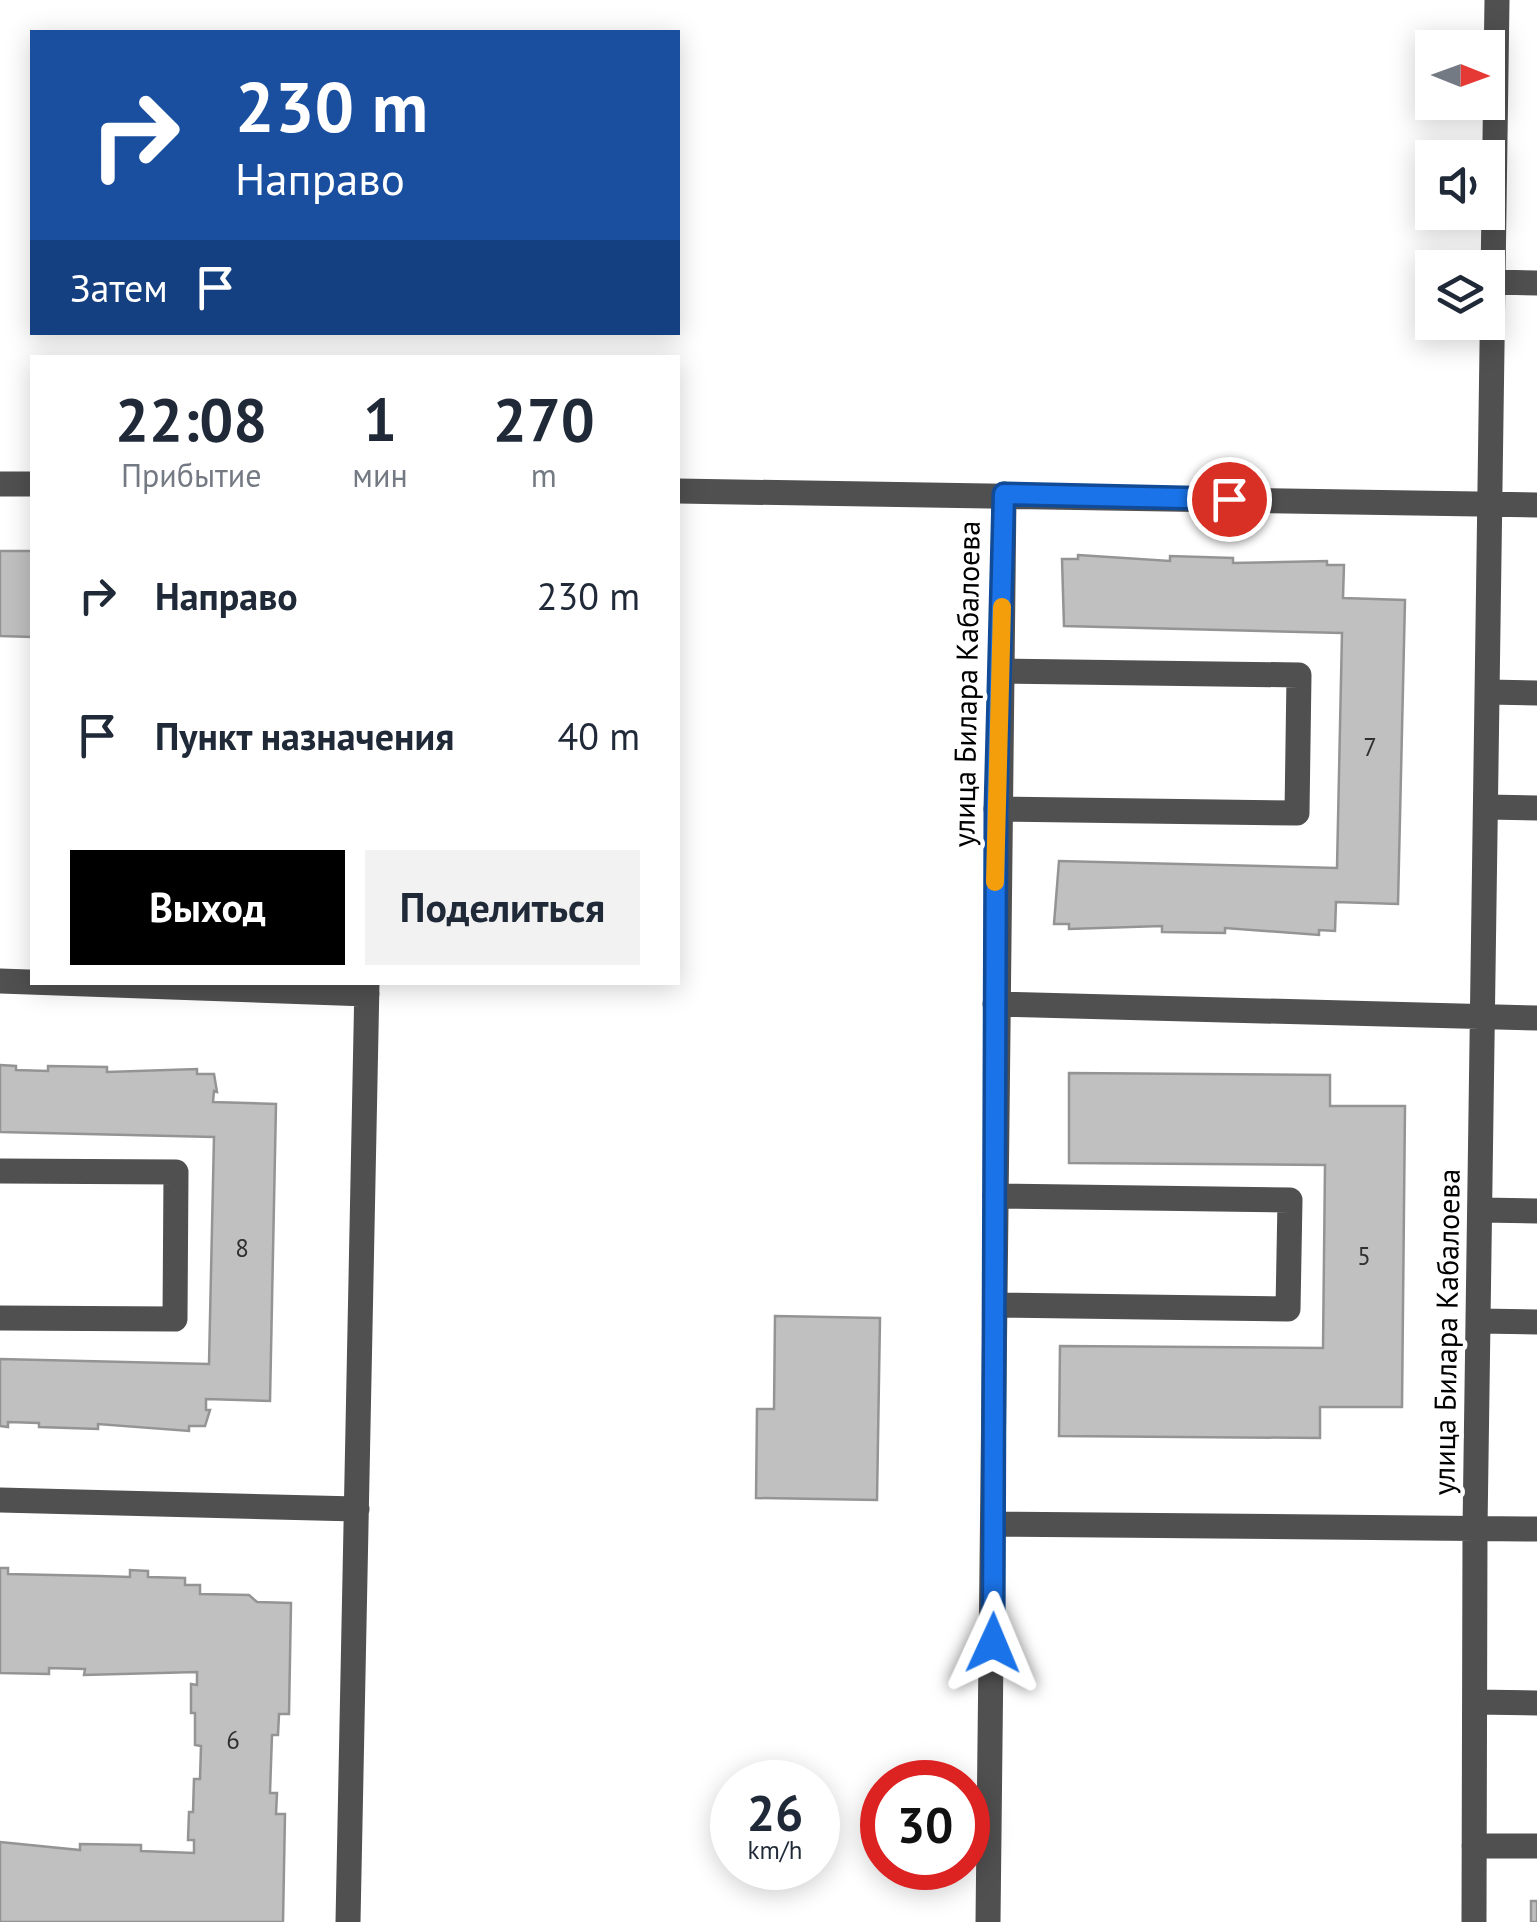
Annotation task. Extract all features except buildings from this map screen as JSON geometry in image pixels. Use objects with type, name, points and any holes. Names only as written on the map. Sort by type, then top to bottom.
[{"type":"street","points":[[1493,250],[1497,0]]},
{"type":"street","points":[[1505,282],[1537,283]]},
{"type":"street","points":[[1492,504],[1493,340]]},
{"type":"street","points":[[0,484],[30,484]]},
{"type":"street","points":[[680,490],[1004,494]]},
{"type":"street","name":"улица Билара Кабалоева","points":[[988,1922],[996,1524],[996,809],[1004,494],[1537,505]]},
{"type":"street","name":"улица Билара Кабалоева","points":[[1474,1922],[1492,504]]},
{"type":"street","points":[[996,809],[1297,813],[1299,674],[1000,670]]},
{"type":"street","points":[[1488,692],[1537,693]]},
{"type":"street","points":[[1487,807],[1537,808]]},
{"type":"street","points":[[0,982],[30,982]]},
{"type":"street","points":[[184,985],[367,988],[348,1922]]},
{"type":"street","points":[[995,1004],[1537,1018]]},
{"type":"street","points":[[0,1171],[176,1172],[176,1208],[175,1319],[0,1318]]},
{"type":"street","points":[[995,1196],[1290,1200],[1288,1309],[996,1305]]},
{"type":"street","points":[[1482,1210],[1537,1211]]},
{"type":"street","points":[[1480,1321],[1537,1322]]},
{"type":"street","points":[[0,1500],[357,1509]]},
{"type":"street","name":"улица Билара Кабалоева","points":[[996,1524],[1537,1529]]},
{"type":"street","points":[[1475,1702],[1537,1702]]},
{"type":"street","points":[[1474,1846],[1537,1846]]},
{"type":"slow traffic","points":[[995,882],[1002,607]]},
{"type":"route","points":[[993,1643],[996,809],[1004,494],[1229,499]]}]
